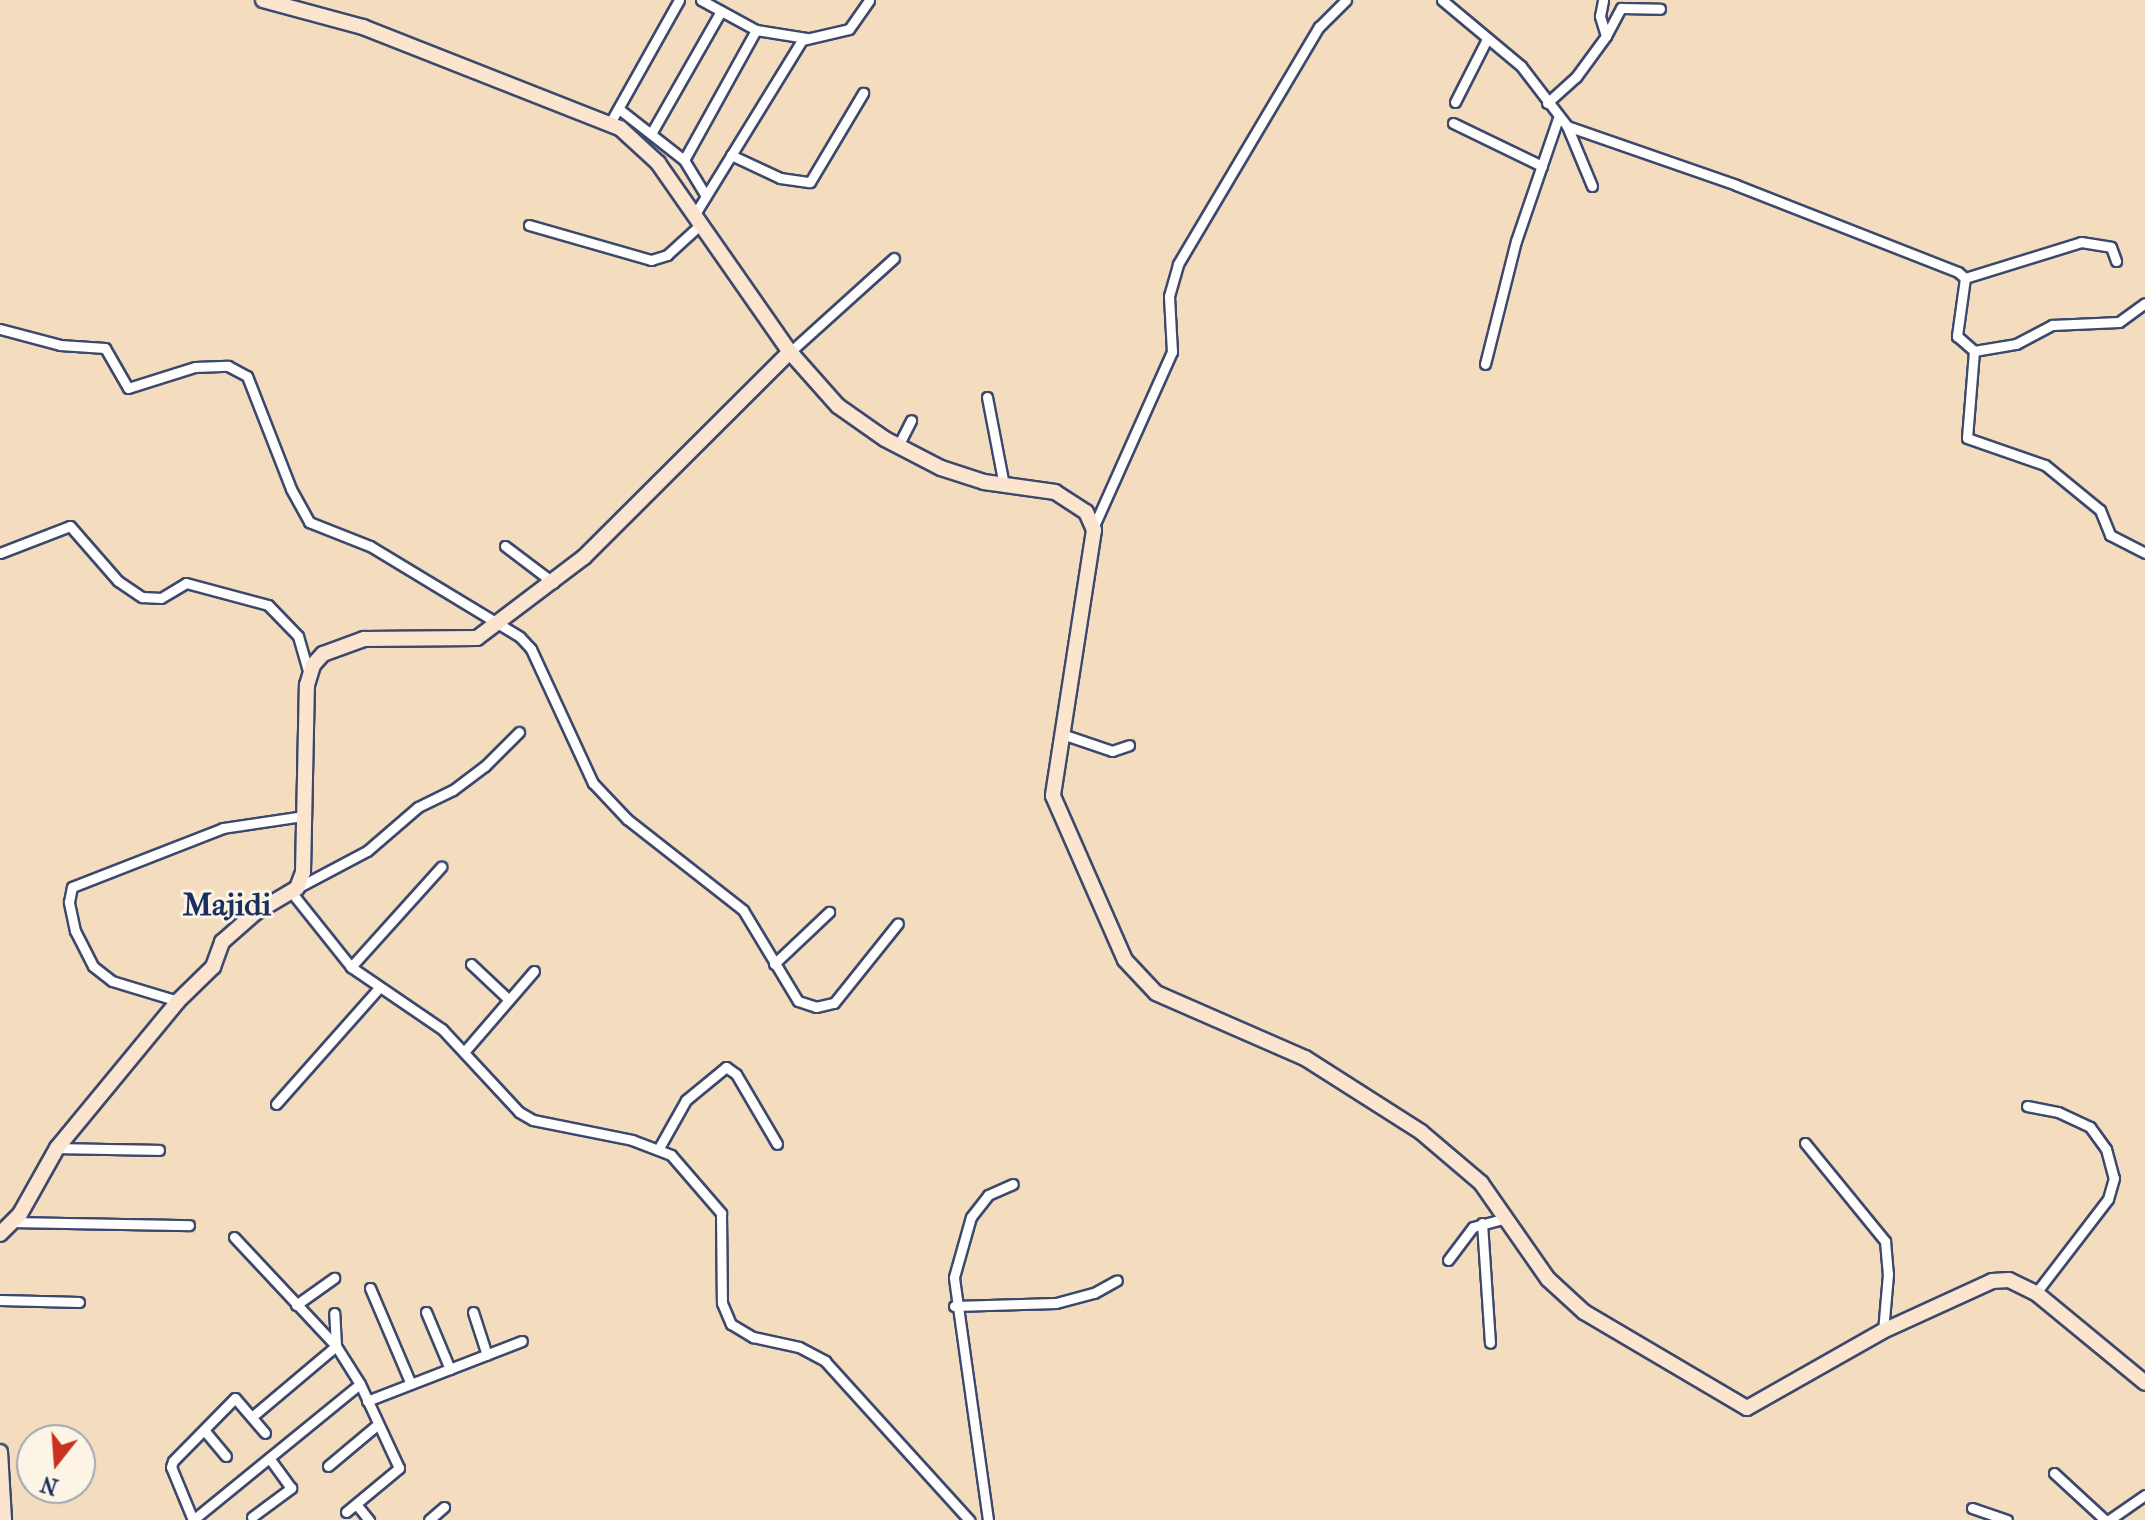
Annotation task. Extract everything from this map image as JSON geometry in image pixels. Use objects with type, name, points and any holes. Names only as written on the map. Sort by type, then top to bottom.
[{"type":"street","points":[[263,0],[363,27],[610,123],[646,148],[790,352],[838,406],[898,446],[941,468],[1004,485],[1055,492],[1086,512],[1094,526]]},
{"type":"street","points":[[610,123],[679,0]]},
{"type":"street","points":[[701,0],[756,30],[806,38],[849,29],[869,0]]},
{"type":"street","points":[[1346,0],[1319,27],[1178,264],[1169,296],[1172,352],[1094,526],[1062,734],[1052,778],[1055,804],[1116,942],[1139,980],[1156,993],[1250,1031],[1332,1073],[1457,1162],[1507,1218],[1548,1279],[1572,1303],[1740,1406],[1758,1404],[1883,1331],[1992,1281],[2009,1280],[2036,1293],[2145,1383]]},
{"type":"street","points":[[1442,0],[1534,80],[1547,103],[1567,126],[1736,185],[1965,278],[2081,242],[2111,247],[2116,261]]},
{"type":"street","points":[[1603,0],[1600,16],[1606,36]]},
{"type":"street","points":[[1547,103],[1576,77],[1606,36],[1621,8],[1660,9]]},
{"type":"street","points":[[652,132],[721,11]]},
{"type":"street","points":[[684,160],[756,30]]},
{"type":"street","points":[[529,225],[651,260],[667,255],[698,219],[706,196],[806,38]]},
{"type":"street","points":[[1455,102],[1487,39]]},
{"type":"street","points":[[731,155],[780,178],[810,182],[863,93]]},
{"type":"street","points":[[619,109],[684,160],[706,196]]},
{"type":"street","points":[[1485,364],[1516,241],[1558,118]]},
{"type":"street","points":[[1453,123],[1542,166]]},
{"type":"street","points":[[1567,126],[1592,186]]},
{"type":"street","points":[[309,675],[323,654],[345,643],[386,638],[460,642],[500,623],[554,583],[790,352],[894,258]]},
{"type":"street","points":[[1965,278],[1957,336],[1974,351]]},
{"type":"street","points":[[1974,351],[2016,344],[2052,325],[2119,322],[2145,303]]},
{"type":"street","points":[[0,329],[60,345],[105,348],[128,388],[195,367],[218,365],[243,372],[256,389],[276,454],[309,522],[327,533],[370,546],[395,565],[500,623],[531,649],[593,783],[627,819],[730,896],[754,925],[798,1001],[827,1006],[898,923]]},
{"type":"street","points":[[1974,351],[1967,438],[2045,465],[2100,510],[2110,535],[2145,553]]},
{"type":"street","points":[[987,397],[1004,485]]},
{"type":"street","points":[[898,446],[911,420]]},
{"type":"street","points":[[0,553],[70,526],[118,581],[142,597],[161,598],[186,583],[268,605],[298,636],[309,675],[303,816],[295,891],[351,967],[378,989],[431,1020],[464,1052],[502,1098],[533,1120],[659,1148],[721,1213],[722,1303],[731,1324],[753,1337],[818,1356],[969,1520]]},
{"type":"street","points":[[505,546],[554,583]]},
{"type":"street","points":[[0,1234],[14,1222],[57,1148],[178,1001],[213,967],[222,942],[255,913],[367,851],[418,807],[453,790],[485,766],[519,732]]},
{"type":"street","points":[[1062,734],[1112,751],[1129,745]]},
{"type":"street","points":[[178,1001],[112,981],[93,966],[75,931],[69,902],[72,887],[223,828],[303,816]]},
{"type":"street","points":[[351,967],[441,867]]},
{"type":"street","points":[[774,964],[829,912]]},
{"type":"street","points":[[471,964],[507,998]]},
{"type":"street","points":[[464,1052],[507,998],[534,971]]},
{"type":"street","points":[[276,1104],[378,989]]},
{"type":"street","points":[[659,1148],[686,1100],[726,1067],[736,1074],[777,1144]]},
{"type":"street","points":[[2027,1106],[2058,1112],[2090,1127],[2106,1149],[2114,1178],[2108,1199],[2036,1293]]},
{"type":"street","points":[[1805,1143],[1885,1241],[1888,1274],[1883,1331]]},
{"type":"street","points":[[57,1148],[159,1150]]},
{"type":"street","points":[[988,1520],[954,1306],[955,1265],[971,1217],[988,1195],[1013,1184]]},
{"type":"street","points":[[1448,1260],[1464,1233],[1482,1223],[1507,1218]]},
{"type":"street","points":[[14,1222],[189,1225]]},
{"type":"street","points":[[1482,1223],[1490,1343]]},
{"type":"street","points":[[234,1237],[336,1346],[360,1384],[399,1470],[346,1512]]},
{"type":"street","points":[[296,1305],[334,1278]]},
{"type":"street","points":[[954,1306],[1056,1303],[1094,1293],[1117,1280]]},
{"type":"street","points":[[370,1288],[411,1384]]},
{"type":"street","points":[[0,1300],[79,1302]]},
{"type":"street","points":[[426,1312],[450,1369]]},
{"type":"street","points":[[473,1312],[487,1355]]},
{"type":"street","points":[[334,1313],[336,1346]]},
{"type":"street","points":[[367,1401],[522,1341]]},
{"type":"street","points":[[253,1416],[336,1346]]},
{"type":"street","points":[[265,1433],[235,1398],[171,1467],[193,1520],[360,1384]]},
{"type":"street","points":[[328,1466],[378,1424]]},
{"type":"street","points":[[204,1430],[226,1456]]},
{"type":"street","points":[[0,1452],[4,1520]]},
{"type":"street","points":[[252,1517],[291,1490],[269,1458]]},
{"type":"street","points":[[2054,1473],[2107,1520],[2145,1495]]},
{"type":"street","points":[[356,1504],[369,1520]]},
{"type":"street","points":[[429,1520],[444,1507]]},
{"type":"street","points":[[1972,1508],[2007,1520]]},
{"type":"district","name":"Majidi","points":[[227,905]]}]
